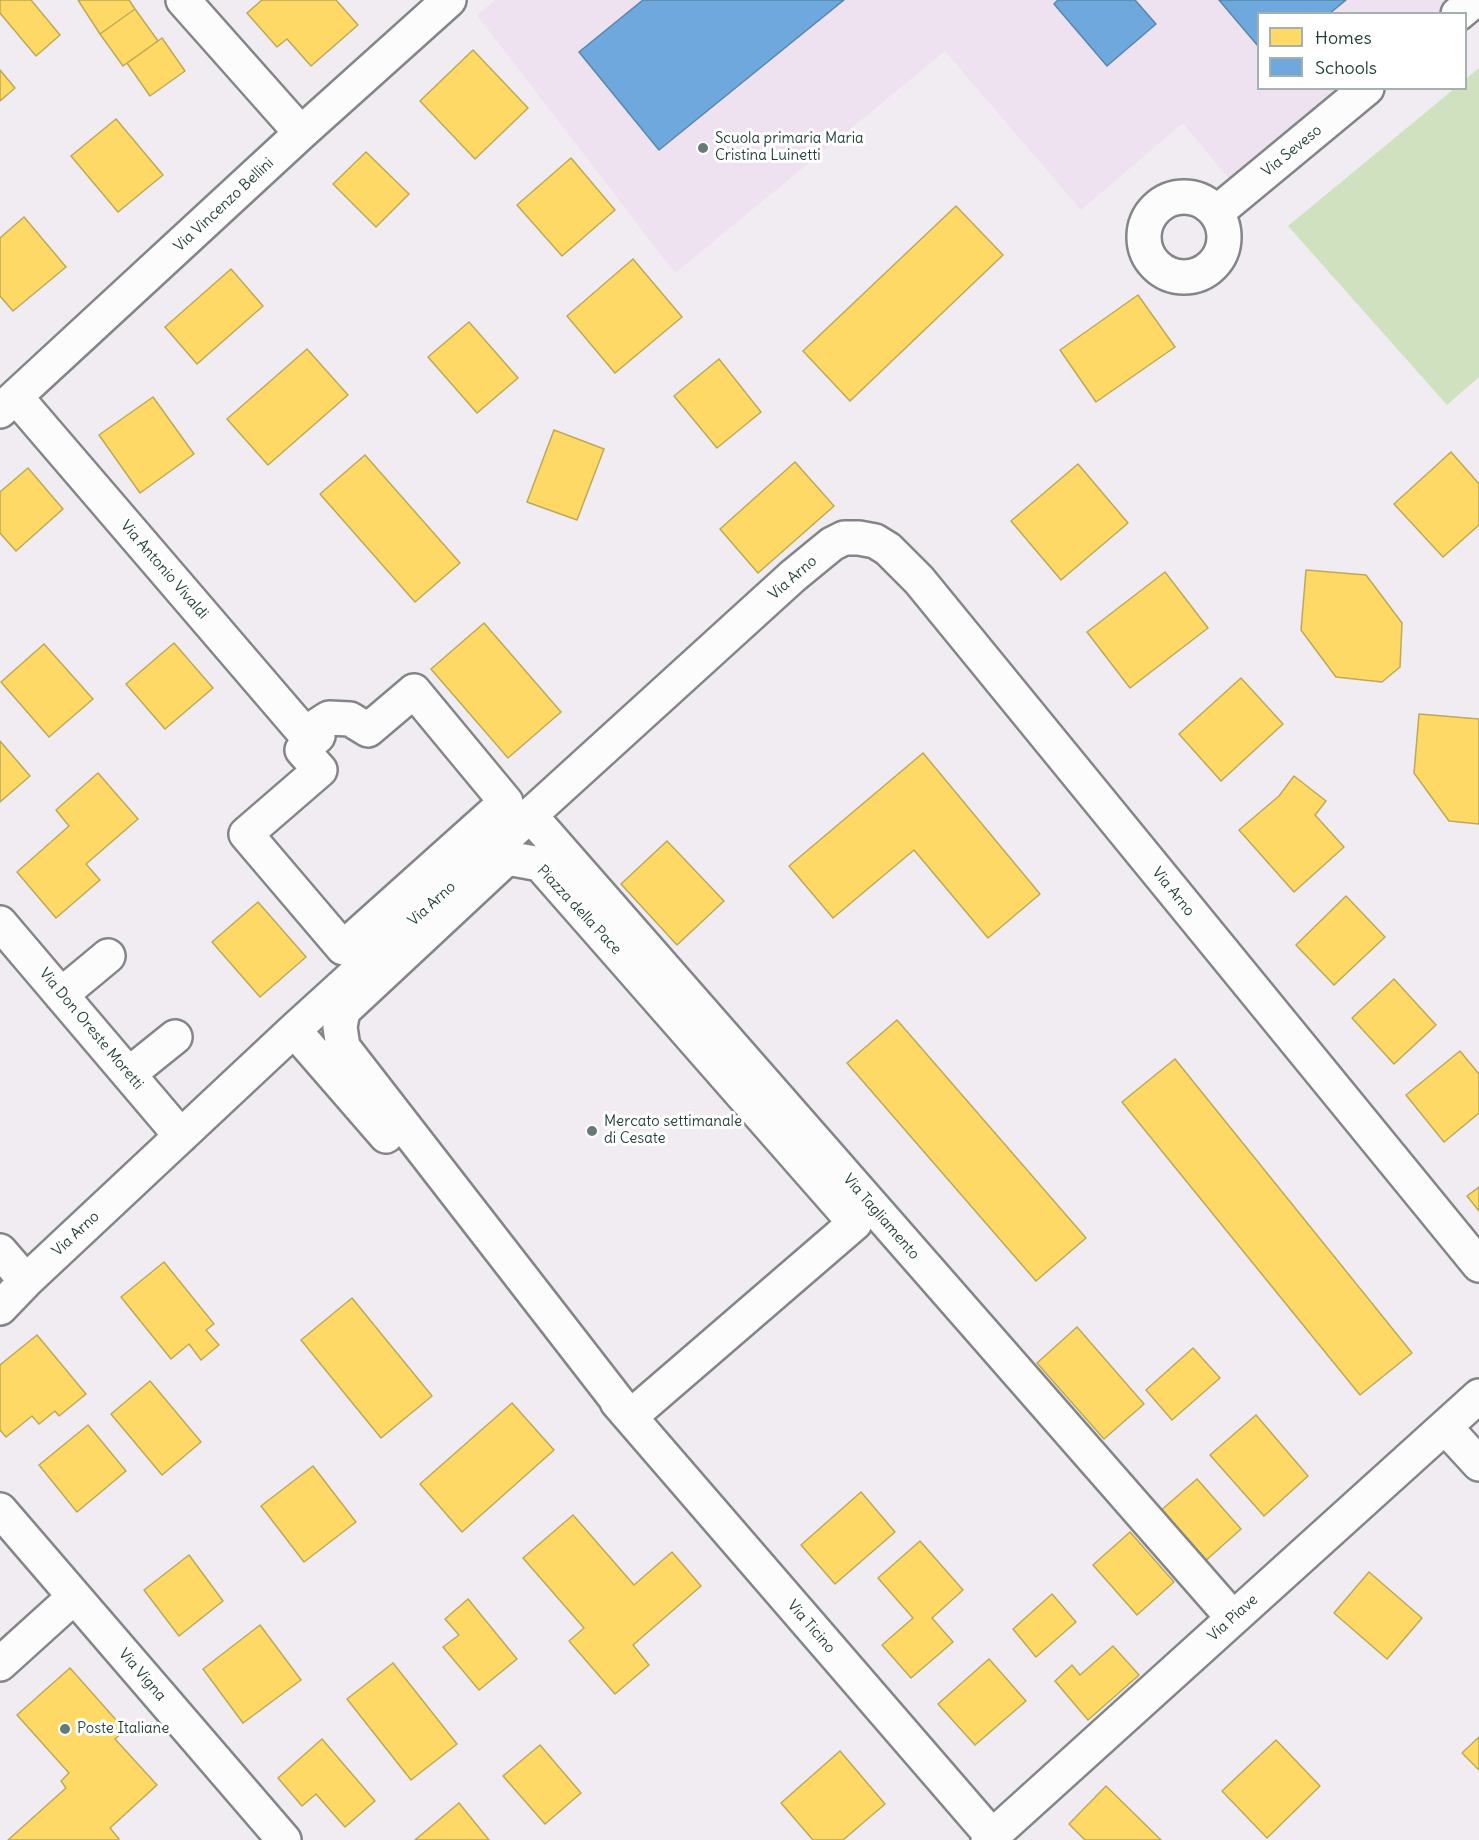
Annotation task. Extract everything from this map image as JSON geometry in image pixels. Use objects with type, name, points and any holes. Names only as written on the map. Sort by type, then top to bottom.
[{"type":"street","points":[[183,0],[300,133]]},
{"type":"street","name":"Via Vincenzo Bellini","points":[[8,404],[300,133],[449,0]]},
{"type":"street","points":[[1460,12],[1475,0]]},
{"type":"street","name":"Via Seveso","points":[[1216,213],[1365,90]]},
{"type":"street","name":"Via Antonio Vivaldi","points":[[8,404],[312,742]]},
{"type":"street","name":"Via Arno","points":[[26,1281],[294,1030],[793,576],[832,544],[844,538],[875,541],[888,549],[919,580],[1479,1265]]},
{"type":"street","points":[[414,691],[506,802],[343,948],[246,834],[320,771],[302,750],[312,742],[318,736],[315,727],[329,718],[350,719],[368,730],[414,691]]},
{"type":"street","name":"Via Tagliamento","points":[[530,815],[1233,1618]]},
{"type":"street","name":"Piazza della Pace","points":[[507,858],[540,864],[855,1223],[630,1417],[343,1047],[340,1027],[343,1011],[507,858]]},
{"type":"street","name":"Via Don Oreste Moretti","points":[[0,923],[181,1136]]},
{"type":"street","points":[[61,995],[108,956]]},
{"type":"street","points":[[294,1030],[630,1417]]},
{"type":"street","points":[[129,1074],[175,1037]]},
{"type":"street","points":[[0,1251],[26,1281],[0,1308]]},
{"type":"street","name":"Via Piave","points":[[990,1838],[1479,1396]]},
{"type":"street","name":"Via Ticino","points":[[630,1417],[990,1838]]},
{"type":"street","points":[[1445,1427],[1479,1464]]},
{"type":"street","name":"Via Vigna","points":[[0,1510],[284,1840]]},
{"type":"street","points":[[0,1664],[74,1597]]},
{"type":"shaded area","name":"Scuola primaria Maria Cristina Luinetti","points":[[495,0],[1453,0],[1438,12],[1257,12],[1257,90],[1346,90],[1233,184],[1183,123],[1081,210],[945,51],[675,273],[477,15]]},
{"type":"green space","points":[[1479,68],[1479,377],[1447,405],[1288,226],[1453,90],[1467,90],[1467,78]]},
{"type":"building: Homes","points":[[0,0],[31,0],[60,35],[36,56],[0,13]]},
{"type":"building: Homes","points":[[78,0],[129,0],[135,9],[100,34]]},
{"type":"building: Homes","points":[[262,0],[336,0],[358,25],[311,66],[287,39],[277,47],[247,13]]},
{"type":"building: Homes","points":[[135,9],[158,41],[123,66],[100,34]]},
{"type":"building: Homes","points":[[162,38],[185,71],[150,96],[127,63]]},
{"type":"building: Homes","points":[[473,50],[528,108],[475,159],[420,101]]},
{"type":"building: Homes","points":[[0,70],[15,88],[0,101]]},
{"type":"building: Homes","points":[[116,119],[163,175],[118,212],[71,156]]},
{"type":"building: Homes","points":[[366,152],[409,194],[376,227],[333,184]]},
{"type":"building: Homes","points":[[571,158],[615,210],[562,256],[517,205]]},
{"type":"building: Homes","points":[[956,206],[1003,255],[850,401],[803,351]]},
{"type":"building: Homes","points":[[24,217],[66,267],[13,311],[0,296],[0,238]]},
{"type":"building: Homes","points":[[633,259],[682,317],[615,373],[567,316]]},
{"type":"building: Homes","points":[[231,269],[263,306],[197,364],[165,327]]},
{"type":"building: Homes","points":[[1138,295],[1175,347],[1096,402],[1060,350]]},
{"type":"building: Homes","points":[[469,322],[518,378],[477,413],[428,357]]},
{"type":"building: Homes","points":[[307,349],[348,395],[268,465],[227,419]]},
{"type":"building: Homes","points":[[719,359],[761,412],[717,448],[674,396]]},
{"type":"building: Homes","points":[[153,397],[194,454],[140,493],[99,435]]},
{"type":"building: Homes","points":[[554,430],[604,449],[577,520],[527,502]]},
{"type":"building: Homes","points":[[1451,452],[1479,484],[1479,525],[1443,557],[1394,504]]},
{"type":"building: Homes","points":[[365,455],[460,563],[415,602],[320,494]]},
{"type":"building: Homes","points":[[795,462],[834,506],[758,573],[720,529]]},
{"type":"building: Homes","points":[[1078,464],[1128,523],[1061,580],[1011,521]]},
{"type":"building: Homes","points":[[28,468],[63,509],[16,551],[0,533],[0,492]]},
{"type":"building: Homes","points":[[1306,570],[1366,575],[1402,623],[1400,667],[1382,682],[1336,677],[1301,630]]},
{"type":"building: Homes","points":[[1165,572],[1208,628],[1130,688],[1087,632]]},
{"type":"building: Homes","points":[[484,623],[561,712],[508,758],[431,669]]},
{"type":"building: Homes","points":[[174,643],[213,688],[165,729],[126,684]]},
{"type":"building: Homes","points":[[44,644],[93,699],[49,737],[1,682]]},
{"type":"building: Homes","points":[[1241,678],[1283,724],[1221,781],[1179,734]]},
{"type":"building: Homes","points":[[1419,714],[1479,719],[1479,824],[1449,821],[1414,773]]},
{"type":"building: Homes","points":[[0,741],[30,776],[0,802]]},
{"type":"building: Homes","points":[[923,753],[1040,894],[988,938],[914,850],[833,918],[789,866]]},
{"type":"building: Homes","points":[[98,773],[138,819],[86,864],[100,880],[56,918],[17,872],[69,826],[56,810]]},
{"type":"building: Homes","points":[[1294,776],[1326,801],[1315,815],[1344,847],[1294,892],[1239,830],[1279,796]]},
{"type":"building: Homes","points":[[667,841],[724,901],[677,945],[621,884]]},
{"type":"building: Homes","points":[[1346,896],[1385,937],[1334,985],[1296,945]]},
{"type":"building: Homes","points":[[258,902],[306,957],[260,997],[212,942]]},
{"type":"building: Homes","points":[[1394,979],[1436,1025],[1394,1064],[1352,1018]]},
{"type":"building: Homes","points":[[897,1020],[1086,1238],[1036,1281],[847,1063]]},
{"type":"building: Homes","points":[[1460,1051],[1479,1074],[1479,1113],[1444,1142],[1406,1095]]},
{"type":"building: Homes","points":[[1175,1059],[1412,1353],[1360,1395],[1122,1102]]},
{"type":"building: Homes","points":[[1479,1187],[1479,1211],[1467,1196]]},
{"type":"building: Homes","points":[[164,1262],[214,1324],[206,1330],[219,1345],[201,1360],[189,1344],[171,1359],[121,1297]]},
{"type":"building: Homes","points":[[352,1298],[432,1396],[381,1438],[301,1340]]},
{"type":"building: Homes","points":[[1077,1327],[1144,1404],[1104,1439],[1037,1363]]},
{"type":"building: Homes","points":[[37,1335],[86,1394],[59,1416],[55,1411],[39,1424],[32,1416],[6,1437],[0,1430],[0,1365]]},
{"type":"building: Homes","points":[[1193,1348],[1220,1378],[1172,1420],[1146,1390]]},
{"type":"building: Homes","points":[[150,1381],[201,1442],[162,1475],[111,1414]]},
{"type":"building: Homes","points":[[512,1403],[554,1450],[462,1532],[420,1484]]},
{"type":"building: Homes","points":[[1256,1415],[1308,1476],[1264,1516],[1210,1455]]},
{"type":"building: Homes","points":[[88,1425],[126,1471],[77,1512],[39,1465]]},
{"type":"building: Homes","points":[[313,1466],[356,1522],[304,1562],[261,1506]]},
{"type":"building: Homes","points":[[1197,1479],[1241,1529],[1203,1563],[1159,1512]]},
{"type":"building: Homes","points":[[861,1492],[895,1532],[835,1584],[801,1545]]},
{"type":"building: Homes","points":[[573,1515],[634,1585],[672,1552],[701,1586],[633,1645],[649,1665],[615,1694],[569,1641],[584,1628],[523,1558]]},
{"type":"building: Homes","points":[[1130,1532],[1174,1582],[1137,1615],[1093,1565]]},
{"type":"building: Homes","points":[[920,1541],[963,1590],[932,1618],[953,1642],[911,1678],[882,1645],[913,1618],[878,1578]]},
{"type":"building: Homes","points":[[189,1555],[223,1601],[179,1636],[144,1590]]},
{"type":"building: Homes","points":[[1369,1572],[1422,1618],[1387,1659],[1334,1613]]},
{"type":"building: Homes","points":[[1052,1594],[1076,1622],[1036,1657],[1013,1629]]},
{"type":"building: Homes","points":[[468,1599],[517,1659],[479,1690],[443,1647],[459,1635],[445,1619]]},
{"type":"building: Homes","points":[[260,1625],[301,1680],[243,1723],[203,1669]]},
{"type":"building: Homes","points":[[1113,1646],[1139,1675],[1088,1720],[1055,1681],[1072,1665],[1080,1675]]},
{"type":"building: Homes","points":[[989,1659],[1026,1701],[975,1745],[938,1704]]},
{"type":"building: Homes","points":[[393,1663],[457,1744],[411,1780],[347,1699]]},
{"type":"building: Homes","points":[[70,1668],[125,1730],[115,1739],[157,1785],[110,1828],[118,1840],[8,1840],[66,1788],[61,1781],[69,1773],[17,1715]]},
{"type":"building: Homes","points":[[1479,1737],[1479,1770],[1462,1753]]},
{"type":"building: Homes","points":[[322,1739],[375,1801],[345,1827],[316,1794],[302,1806],[278,1778]]},
{"type":"building: Homes","points":[[1276,1740],[1320,1786],[1267,1838],[1222,1791]]},
{"type":"building: Homes","points":[[540,1745],[581,1793],[545,1824],[503,1776]]},
{"type":"building: Homes","points":[[840,1751],[885,1804],[843,1840],[813,1840],[781,1803]]},
{"type":"building: Homes","points":[[1106,1786],[1161,1840],[1085,1840],[1069,1824]]},
{"type":"building: Homes","points":[[459,1803],[489,1840],[415,1840]]},
{"type":"building: Schools","points":[[643,0],[844,0],[659,150],[579,52]]},
{"type":"building: Schools","points":[[1058,0],[1135,0],[1156,24],[1107,66],[1054,4]]},
{"type":"building: Schools","points":[[1219,0],[1346,0],[1331,12],[1257,12],[1257,45]]},
{"type":"place","name":"Scuola primaria Maria Cristina Luinetti","points":[[703,148]]},
{"type":"place","name":"Mercato settimanale di Cesate","points":[[592,1131]]},
{"type":"place","name":"Poste Italiane","points":[[65,1729]]}]
